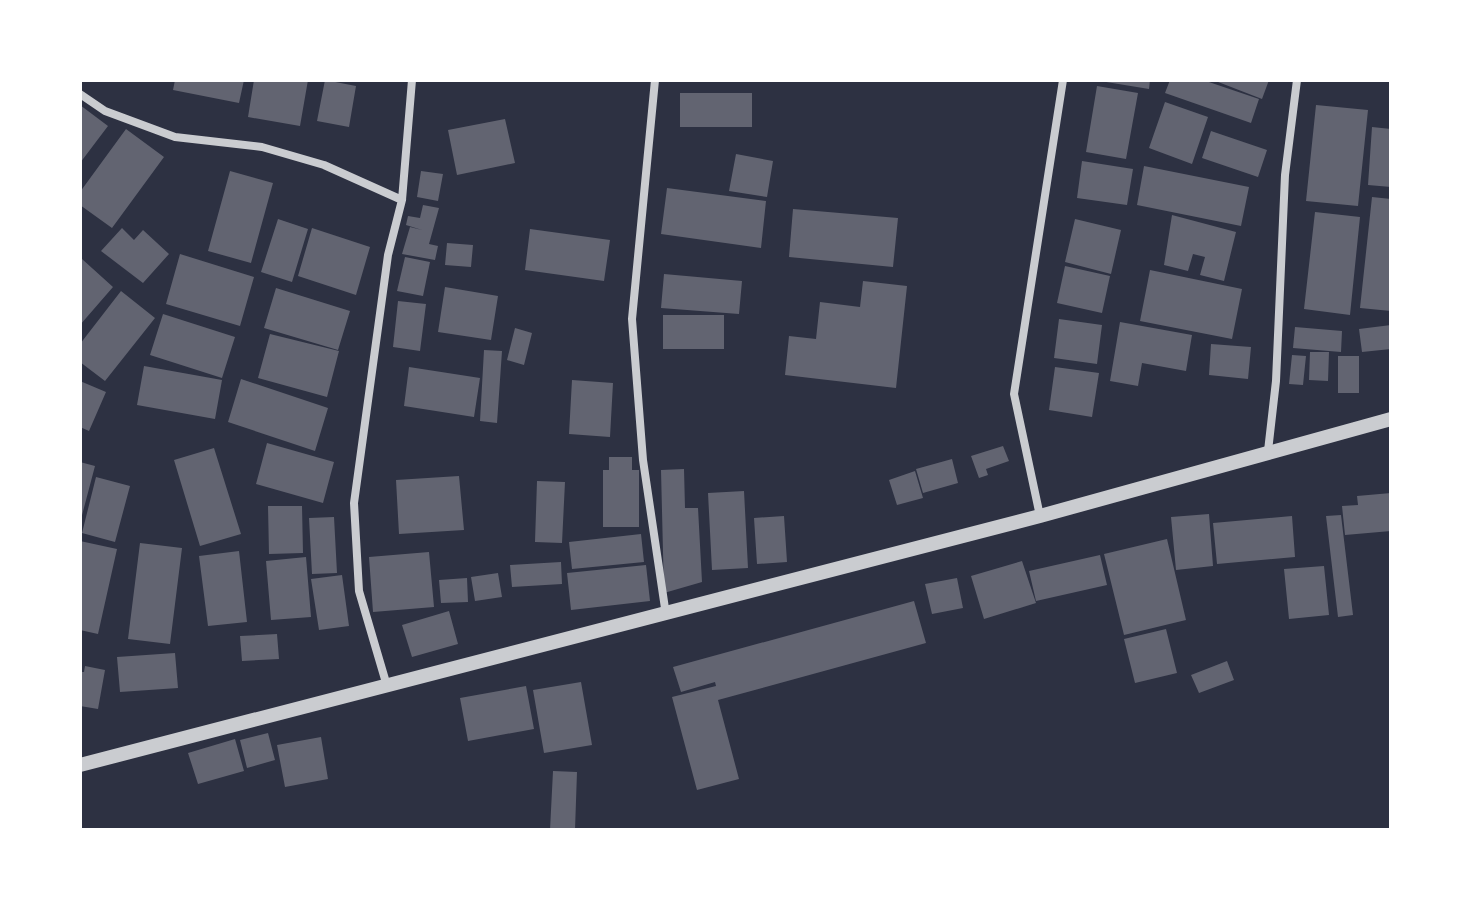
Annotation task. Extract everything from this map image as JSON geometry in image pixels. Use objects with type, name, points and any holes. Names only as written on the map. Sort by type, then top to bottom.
[{"type":"street","points":[[387,687],[359,591],[354,503],[388,255],[402,200],[412,80]]},
{"type":"street","points":[[655,80],[632,319],[643,460],[666,615]]},
{"type":"street","points":[[1040,516],[1014,394],[1063,80]]},
{"type":"street","points":[[1268,451],[1276,381],[1285,175],[1297,80]]},
{"type":"street","points":[[80,94],[105,111],[175,137],[262,147],[324,165],[402,200]]},
{"type":"street","points":[[80,765],[666,615],[1391,419]]},
{"type":"building","points":[[175,80],[244,80],[239,103],[173,90]]},
{"type":"building","points":[[254,80],[308,80],[300,126],[248,117]]},
{"type":"building","points":[[325,80],[356,86],[349,127],[317,121]]},
{"type":"building","points":[[1094,80],[1150,80],[1149,89]]},
{"type":"building","points":[[1170,80],[1203,80],[1259,99],[1251,123],[1165,93]]},
{"type":"building","points":[[1213,80],[1269,80],[1262,99]]},
{"type":"building","points":[[1097,86],[1138,93],[1126,159],[1086,152]]},
{"type":"building","points":[[680,93],[752,93],[752,127],[680,127]]},
{"type":"building","points":[[1165,102],[1208,117],[1192,164],[1149,148]]},
{"type":"building","points":[[80,105],[108,126],[80,163]]},
{"type":"building","points":[[1316,105],[1368,110],[1358,206],[1306,201]]},
{"type":"building","points":[[505,119],[515,163],[457,175],[448,130]]},
{"type":"building","points":[[1372,127],[1391,129],[1391,187],[1368,185]]},
{"type":"building","points":[[126,129],[164,157],[112,228],[80,205],[80,192]]},
{"type":"building","points":[[1211,131],[1267,150],[1258,177],[1202,158]]},
{"type":"building","points":[[736,154],[773,161],[767,197],[729,191]]},
{"type":"building","points":[[1082,161],[1133,169],[1127,205],[1077,198]]},
{"type":"building","points":[[1144,166],[1249,187],[1241,226],[1137,205]]},
{"type":"building","points":[[230,171],[273,183],[251,263],[208,251]]},
{"type":"building","points":[[421,171],[443,174],[438,201],[417,197]]},
{"type":"building","points":[[667,188],[766,201],[761,248],[661,234]]},
{"type":"building","points":[[1372,197],[1391,199],[1391,311],[1360,308]]},
{"type":"building","points":[[423,205],[439,208],[429,244],[438,246],[435,260],[402,254],[410,227],[422,230],[406,225],[408,216],[420,218]]},
{"type":"building","points":[[793,209],[898,218],[893,267],[789,257]]},
{"type":"building","points":[[1315,212],[1360,217],[1350,315],[1304,309]]},
{"type":"building","points":[[1172,215],[1236,232],[1224,281],[1200,275],[1205,257],[1193,254],[1188,271],[1164,265]]},
{"type":"building","points":[[278,219],[308,229],[292,282],[261,272]]},
{"type":"building","points":[[1075,219],[1121,230],[1111,274],[1065,262]]},
{"type":"building","points":[[122,228],[134,240],[143,230],[169,254],[143,283],[101,251]]},
{"type":"building","points":[[312,228],[370,247],[356,295],[298,276]]},
{"type":"building","points":[[530,229],[610,240],[604,281],[525,270]]},
{"type":"building","points":[[447,243],[473,245],[471,267],[445,265]]},
{"type":"building","points":[[180,254],[254,277],[240,326],[166,304]]},
{"type":"building","points":[[405,257],[430,262],[423,296],[397,291]]},
{"type":"building","points":[[82,259],[113,287],[80,325],[80,262]]},
{"type":"building","points":[[1065,266],[1110,276],[1102,313],[1057,303]]},
{"type":"building","points":[[1150,270],[1242,289],[1232,339],[1140,321]]},
{"type":"building","points":[[664,274],[742,281],[739,314],[661,308]]},
{"type":"building","points":[[863,281],[907,286],[896,388],[785,375],[789,336],[816,339],[820,302],[860,307]]},
{"type":"building","points":[[445,287],[498,296],[491,340],[438,332]]},
{"type":"building","points":[[276,288],[350,311],[338,350],[264,328]]},
{"type":"building","points":[[121,291],[155,318],[105,381],[80,362],[80,344]]},
{"type":"building","points":[[398,301],[426,304],[420,351],[393,347]]},
{"type":"building","points":[[163,314],[235,337],[222,378],[150,355]]},
{"type":"building","points":[[663,315],[724,315],[724,349],[663,349]]},
{"type":"building","points":[[1059,319],[1102,325],[1097,364],[1054,358]]},
{"type":"building","points":[[1120,322],[1192,335],[1186,371],[1142,363],[1138,386],[1110,381]]},
{"type":"building","points":[[1391,325],[1391,349],[1362,352],[1359,329]]},
{"type":"building","points":[[1295,327],[1342,331],[1341,352],[1293,348]]},
{"type":"building","points":[[515,328],[532,333],[524,365],[507,360]]},
{"type":"building","points":[[270,334],[339,351],[327,397],[258,378]]},
{"type":"building","points":[[1211,344],[1251,347],[1248,379],[1209,375]]},
{"type":"building","points":[[484,350],[502,351],[497,423],[480,421]]},
{"type":"building","points":[[1310,352],[1329,352],[1328,381],[1309,380]]},
{"type":"building","points":[[1292,355],[1306,356],[1303,385],[1289,384]]},
{"type":"building","points":[[1338,356],[1359,356],[1359,393],[1338,393]]},
{"type":"building","points":[[144,366],[222,380],[215,419],[137,405]]},
{"type":"building","points":[[409,367],[480,378],[474,417],[404,406]]},
{"type":"building","points":[[1055,367],[1099,373],[1092,417],[1049,410]]},
{"type":"building","points":[[241,379],[328,408],[315,451],[228,422]]},
{"type":"building","points":[[572,380],[613,383],[610,437],[569,434]]},
{"type":"building","points":[[80,381],[106,392],[89,431],[80,427]]},
{"type":"building","points":[[267,443],[334,462],[323,503],[256,484]]},
{"type":"building","points":[[1003,446],[1009,461],[986,469],[988,475],[979,478],[971,456]]},
{"type":"building","points":[[214,448],[241,534],[200,546],[174,460]]},
{"type":"building","points":[[609,457],[632,457],[632,470],[639,470],[639,527],[603,527],[603,470],[609,470]]},
{"type":"building","points":[[952,459],[958,483],[923,493],[916,469]]},
{"type":"building","points":[[80,462],[95,466],[81,519],[80,519]]},
{"type":"building","points":[[684,469],[685,508],[698,508],[702,582],[664,593],[661,470]]},
{"type":"building","points":[[915,471],[923,498],[897,505],[889,480]]},
{"type":"building","points":[[459,476],[464,530],[399,534],[396,480]]},
{"type":"building","points":[[96,477],[130,486],[115,542],[82,533]]},
{"type":"building","points":[[537,481],[565,482],[562,543],[535,542]]},
{"type":"building","points":[[744,491],[748,568],[712,570],[708,493]]},
{"type":"building","points":[[1391,493],[1391,531],[1345,535],[1342,506],[1358,505],[1357,496]]},
{"type":"building","points":[[268,506],[302,506],[303,553],[269,554]]},
{"type":"building","points":[[1209,514],[1213,566],[1176,570],[1171,517]]},
{"type":"building","points":[[1341,515],[1353,615],[1338,617],[1326,516]]},
{"type":"building","points":[[784,516],[787,562],[757,564],[754,518]]},
{"type":"building","points":[[1292,516],[1295,557],[1217,564],[1213,523]]},
{"type":"building","points":[[334,517],[337,573],[312,574],[309,518]]},
{"type":"building","points":[[641,534],[644,562],[572,569],[569,542]]},
{"type":"building","points":[[1167,539],[1186,620],[1124,635],[1104,554]]},
{"type":"building","points":[[80,541],[117,549],[98,634],[80,630]]},
{"type":"building","points":[[140,543],[182,548],[170,644],[128,639]]},
{"type":"building","points":[[239,551],[247,622],[208,626],[199,556]]},
{"type":"building","points":[[429,552],[434,607],[373,612],[369,557]]},
{"type":"building","points":[[1100,555],[1107,585],[1036,601],[1029,571]]},
{"type":"building","points":[[306,557],[311,617],[271,620],[266,561]]},
{"type":"building","points":[[1022,561],[1036,603],[984,619],[971,576]]},
{"type":"building","points":[[561,562],[562,584],[512,587],[510,565]]},
{"type":"building","points":[[646,565],[650,601],[571,610],[567,573]]},
{"type":"building","points":[[1324,566],[1329,615],[1289,619],[1284,569]]},
{"type":"building","points":[[498,573],[502,597],[475,601],[471,577]]},
{"type":"building","points":[[342,575],[349,626],[319,630],[311,579]]},
{"type":"building","points":[[467,578],[468,602],[441,603],[439,580]]},
{"type":"building","points":[[957,578],[963,608],[932,614],[925,584]]},
{"type":"building","points":[[914,601],[926,643],[718,700],[739,779],[697,790],[672,697],[716,686],[715,682],[681,692],[673,667]]},
{"type":"building","points":[[449,611],[458,644],[412,657],[402,625]]},
{"type":"building","points":[[1166,629],[1177,673],[1135,683],[1124,639]]},
{"type":"building","points":[[277,634],[279,659],[242,661],[240,636]]},
{"type":"building","points":[[175,653],[178,688],[120,692],[117,657]]},
{"type":"building","points":[[1227,661],[1234,680],[1199,693],[1191,675]]},
{"type":"building","points":[[85,666],[105,670],[98,709],[80,706],[80,672],[84,672]]},
{"type":"building","points":[[581,682],[592,745],[544,753],[533,690]]},
{"type":"building","points":[[526,686],[534,729],[468,741],[460,698]]},
{"type":"building","points":[[268,733],[275,760],[247,768],[240,740]]},
{"type":"building","points":[[321,737],[328,779],[285,787],[277,745]]},
{"type":"building","points":[[235,739],[244,771],[198,784],[188,753]]},
{"type":"building","points":[[553,771],[577,772],[575,830],[550,830]]}]
